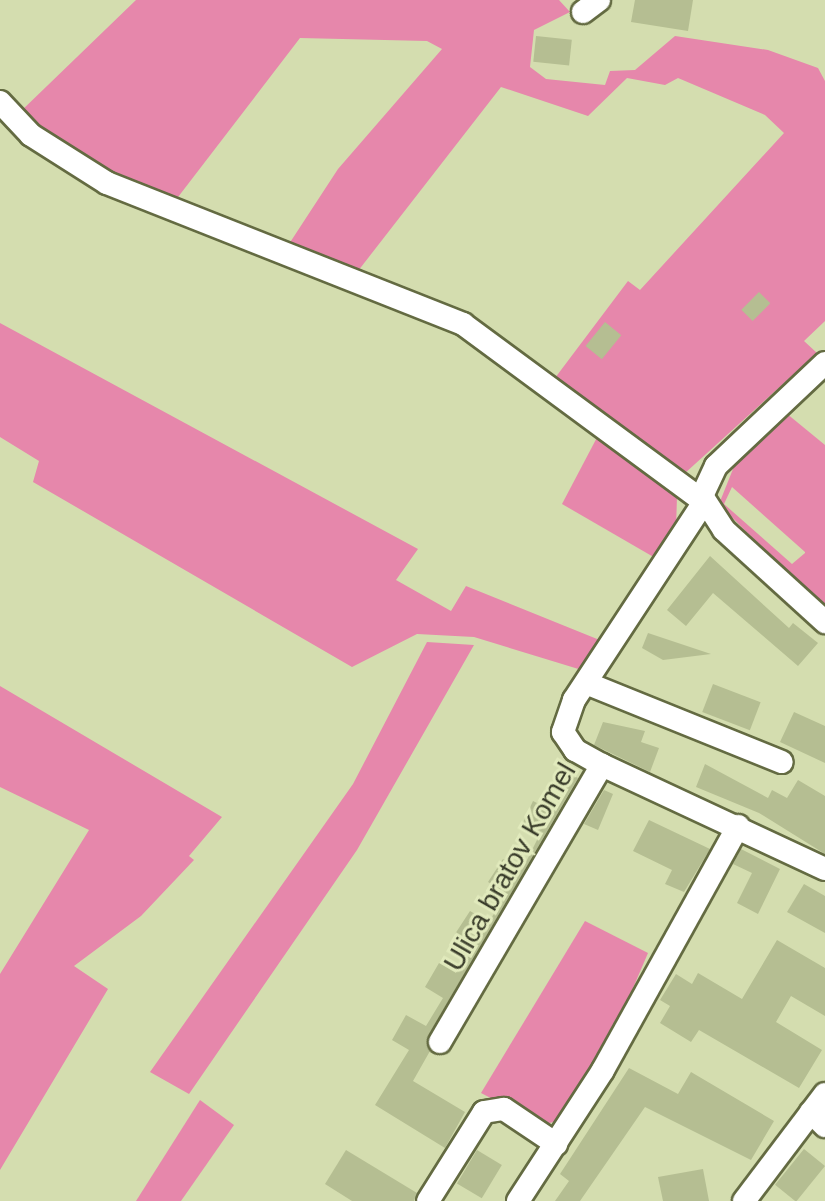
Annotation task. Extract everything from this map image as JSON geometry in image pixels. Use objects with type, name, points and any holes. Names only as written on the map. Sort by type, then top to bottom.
[{"type":"street","points":[[0,102],[31,135],[107,183],[463,324],[704,502],[825,622]]},
{"type":"street","points":[[602,765],[575,750],[563,732],[586,683],[704,502],[703,488],[716,466],[825,363]]},
{"type":"street","points":[[586,683],[782,762]]},
{"type":"street","name":"Ulica bratov Komel","points":[[440,1042],[602,765],[825,869]]},
{"type":"street","points":[[518,1201],[556,1144],[738,826]]},
{"type":"street","points":[[428,1201],[484,1112],[504,1109],[556,1144]]},
{"type":"street","points":[[744,1201],[820,1111]]},
{"type":"shaded area","points":[[136,0],[559,0],[570,12],[534,30],[530,67],[546,79],[605,85],[610,71],[635,70],[675,36],[768,50],[818,68],[825,81],[825,321],[804,341],[817,353],[684,474],[555,378],[628,281],[640,290],[784,133],[765,115],[678,78],[665,85],[627,78],[588,116],[501,87],[358,271],[289,244],[338,169],[442,49],[427,41],[300,38],[175,201],[97,169],[18,114]]},
{"type":"shaded area","points":[[0,323],[418,549],[396,580],[451,611],[466,586],[607,643],[585,671],[474,637],[417,634],[352,667],[33,482],[39,461],[0,437]]},
{"type":"shaded area","points":[[786,413],[825,445],[825,612],[719,504],[735,464]],"holes":[[[732,487],[805,552],[792,564],[724,504]]]},
{"type":"shaded area","points":[[602,428],[677,496],[676,528],[657,559],[562,504]]},
{"type":"shaded area","points":[[427,642],[474,645],[357,850],[189,1094],[150,1072],[353,784]]},
{"type":"shaded area","points":[[0,686],[222,817],[189,856],[194,860],[141,916],[74,966],[108,989],[0,1170],[0,974],[89,830],[0,787]]},
{"type":"shaded area","points":[[585,921],[648,953],[612,1037],[563,1119],[543,1125],[481,1093]]},
{"type":"shaded area","points":[[200,1100],[234,1125],[181,1201],[136,1201]]},
{"type":"building","points":[[635,0],[693,0],[688,31],[631,22]]},
{"type":"building","points":[[536,36],[572,40],[569,66],[533,62]]},
{"type":"building","points":[[759,292],[770,303],[753,321],[741,310]]},
{"type":"building","points":[[605,322],[621,335],[602,359],[585,346]]},
{"type":"building","points":[[710,556],[789,628],[793,623],[818,643],[798,666],[713,593],[686,626],[667,610]]},
{"type":"building","points":[[648,633],[711,654],[663,660],[642,648]]},
{"type":"building","points":[[713,684],[761,702],[750,730],[702,712]]},
{"type":"building","points":[[794,712],[825,726],[825,763],[780,742]]},
{"type":"building","points":[[603,722],[645,731],[641,742],[659,748],[650,772],[594,745]]},
{"type":"building","points":[[705,764],[768,798],[772,790],[787,798],[798,780],[825,796],[825,854],[759,813],[696,787]]},
{"type":"building","points":[[570,774],[578,778],[428,1036],[430,1051],[413,1081],[465,1112],[445,1148],[375,1105],[409,1050],[392,1040],[406,1015],[426,1026],[443,998],[425,987],[439,963],[456,973],[473,946],[455,934],[470,911],[489,922],[506,893],[488,882],[503,859],[522,870],[539,836],[521,827],[533,801],[553,811]]},
{"type":"building","points":[[604,790],[613,794],[598,830],[584,824]]},
{"type":"building","points":[[649,820],[710,849],[684,892],[665,884],[672,870],[633,851]]},
{"type":"building","points":[[741,849],[780,869],[758,914],[737,903],[752,873],[733,864]]},
{"type":"building","points":[[804,884],[825,896],[825,933],[787,912]]},
{"type":"building","points":[[777,940],[825,968],[825,1016],[791,996],[776,1022],[822,1050],[799,1088],[699,1030],[691,1042],[660,1023],[670,1006],[660,1000],[676,974],[692,984],[698,973],[742,999]]},
{"type":"building","points":[[629,1068],[678,1094],[691,1072],[774,1121],[751,1160],[645,1107],[580,1201],[555,1201],[569,1181],[560,1174]]},
{"type":"building","points":[[804,1149],[825,1166],[797,1201],[775,1185]]},
{"type":"building","points":[[346,1150],[417,1193],[414,1201],[352,1201],[325,1184]]},
{"type":"building","points":[[477,1150],[502,1165],[482,1198],[457,1183]]},
{"type":"building","points":[[703,1169],[709,1201],[663,1201],[658,1177]]}]
